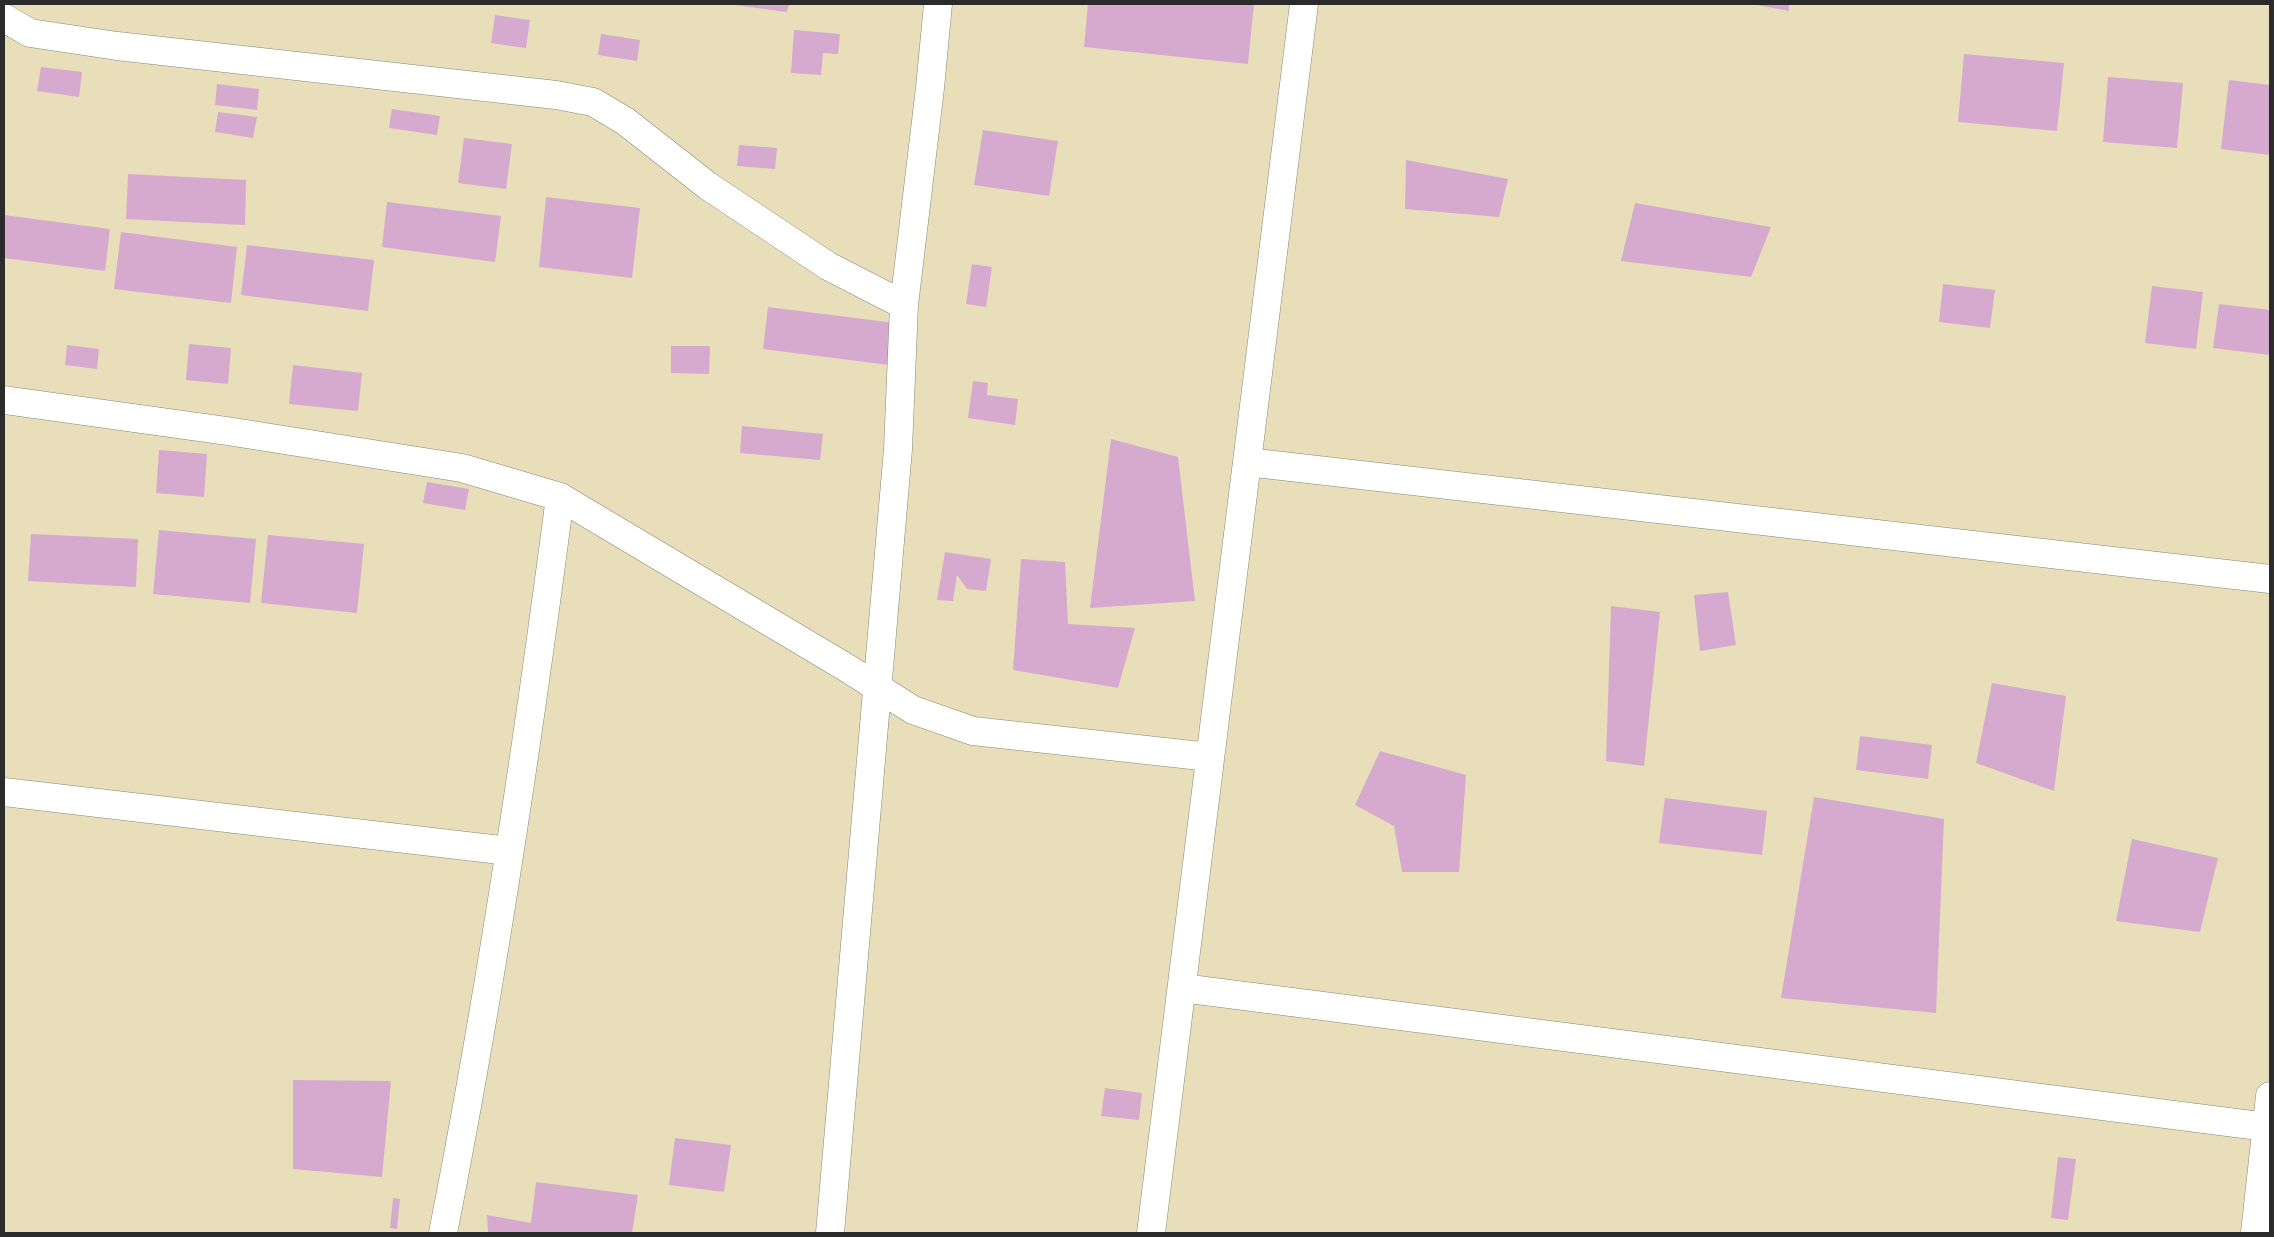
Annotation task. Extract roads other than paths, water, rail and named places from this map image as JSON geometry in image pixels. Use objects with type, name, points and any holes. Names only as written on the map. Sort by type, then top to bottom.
[{"type":"street","points":[[830,1233],[833,1217],[876,686],[898,449],[904,305],[938,4]]},
{"type":"street","points":[[1151,1233],[1304,4]]},
{"type":"street","points":[[4,18],[30,33],[117,46],[556,95],[593,102],[625,121],[708,186],[828,266],[904,305]]},
{"type":"street","points":[[4,400],[226,431],[462,468],[560,497],[913,710],[973,731],[1210,757]]},
{"type":"street","points":[[1247,462],[2270,579]]},
{"type":"street","points":[[443,1233],[461,1139],[509,851],[538,666],[560,497]]},
{"type":"street","points":[[4,792],[509,851]]},
{"type":"street","points":[[1182,988],[2267,1127]]},
{"type":"street","points":[[2256,1233],[2270,1096]]}]
